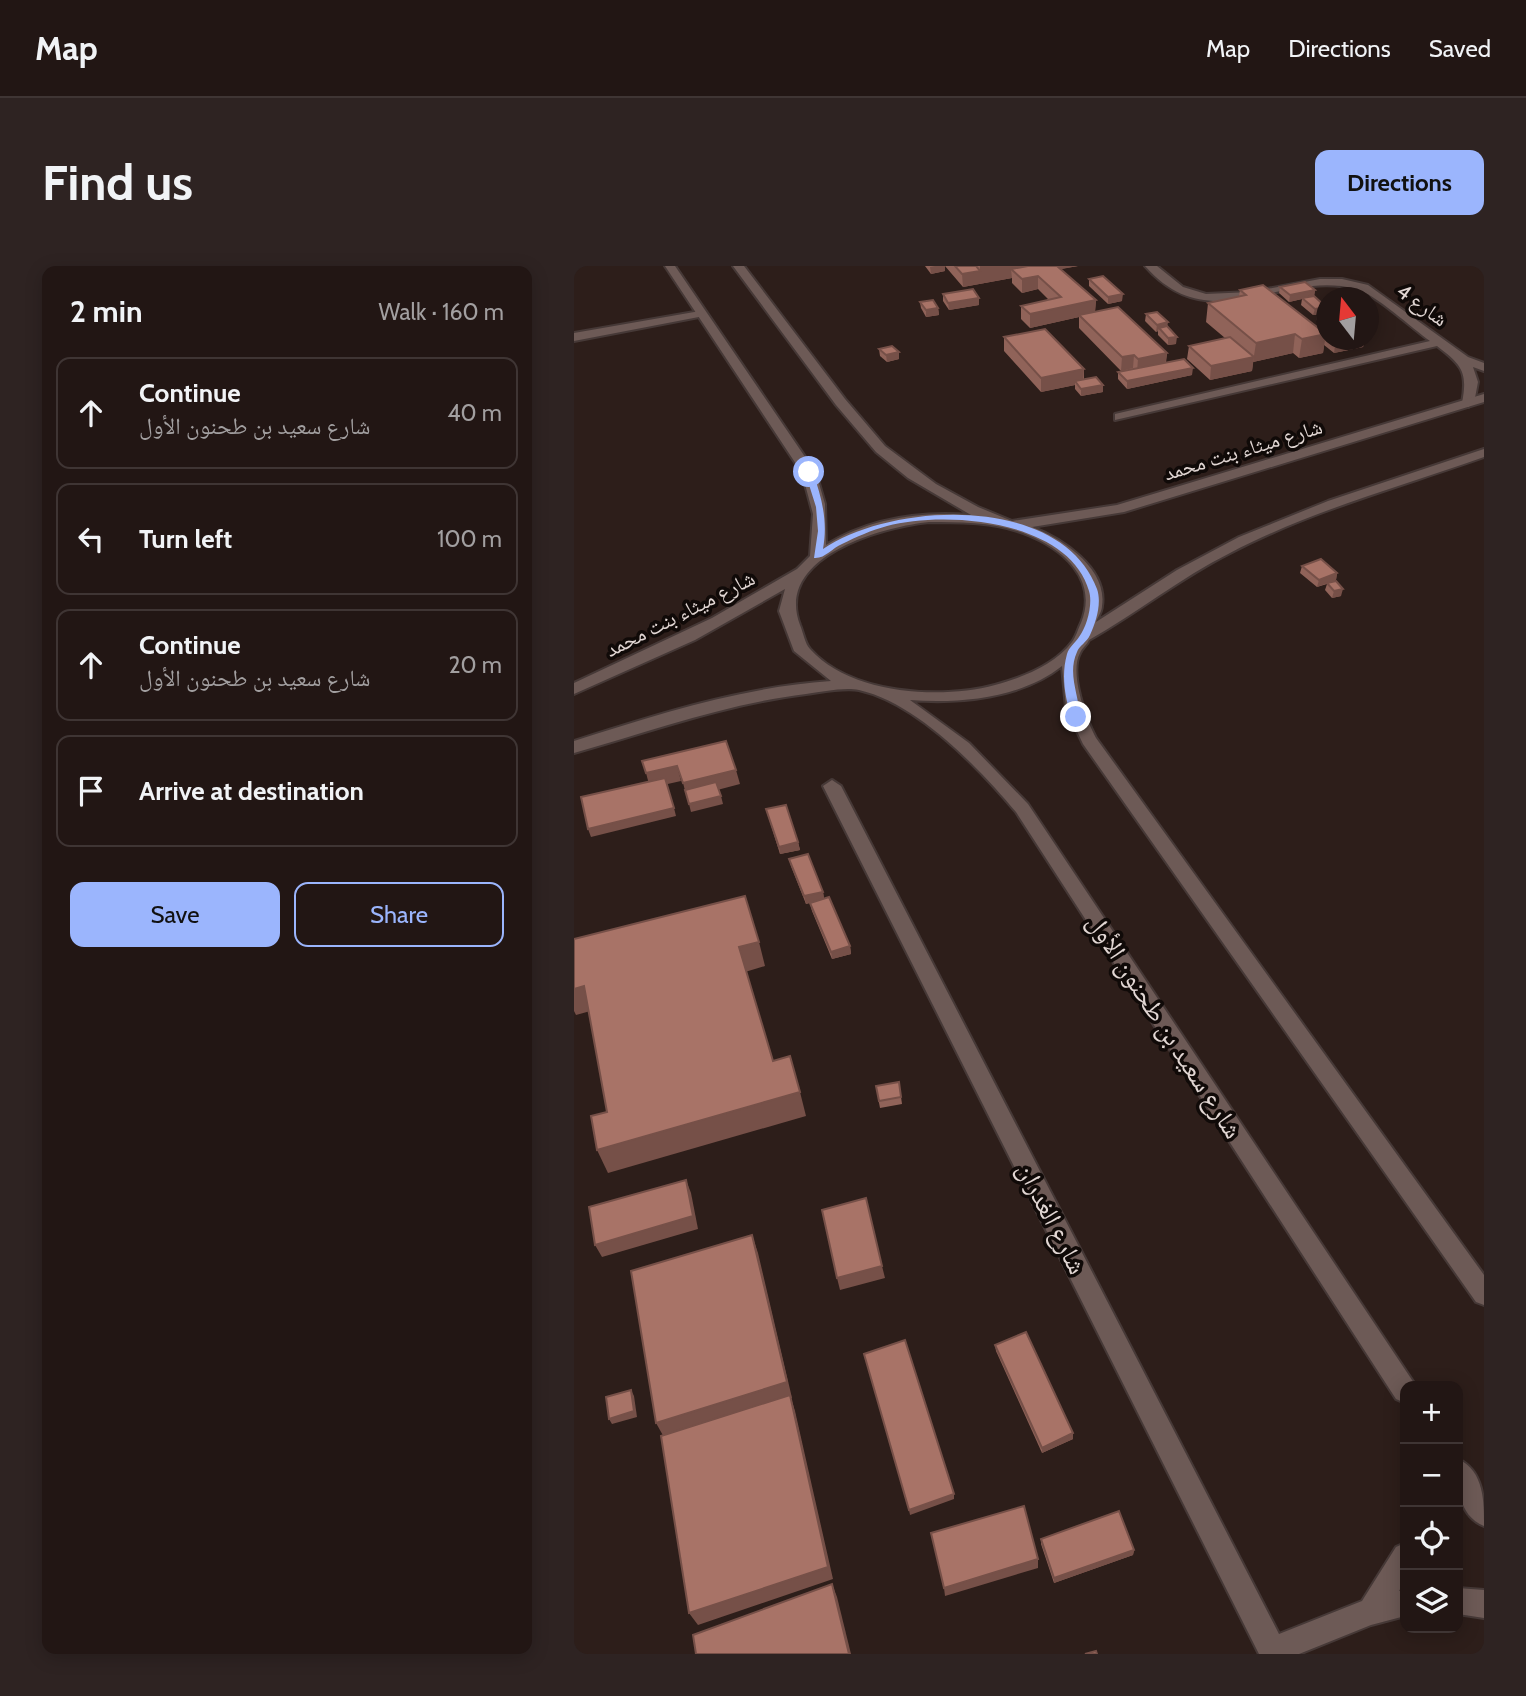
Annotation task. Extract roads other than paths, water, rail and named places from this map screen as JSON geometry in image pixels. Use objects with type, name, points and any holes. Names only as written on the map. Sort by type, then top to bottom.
[{"type":"main road","points":[[670,266],[809,472],[820,507],[822,531],[817,556]]},
{"type":"main road","points":[[738,266],[875,445],[914,477],[1004,523],[1057,545],[1078,562],[1088,576],[1095,606],[1068,673],[1076,717],[1088,740],[1484,1294]]},
{"type":"main road","name":"شارع 4","points":[[1150,266],[1177,288],[1207,297],[1233,295],[1312,278],[1340,278],[1364,287],[1464,360],[1484,367]]},
{"type":"main road","points":[[574,337],[700,314]]},
{"type":"main road","points":[[1119,416],[1440,342]]},
{"type":"main road","name":"شارع 4","points":[[1464,360],[1472,382],[1468,403]]},
{"type":"main road","name":"شارع ميثاء بنت محمد","points":[[1004,523],[1066,519],[1119,509],[1484,398]]},
{"type":"main road","points":[[1004,523],[942,516],[886,524],[848,537],[817,556],[803,570],[792,587],[787,606],[788,624],[796,642],[810,659],[830,674],[855,685],[888,694],[940,699],[993,692],[1038,675],[1177,575],[1245,540],[1299,517],[1484,453]]},
{"type":"main road","name":"شارع ميثاء بنت محمد","points":[[574,689],[710,626],[803,570]]},
{"type":"main road","points":[[574,747],[736,698],[789,689],[855,685]]},
{"type":"main road","name":"شارع سعيد بن طحنون الأول","points":[[888,694],[947,733],[974,755],[1022,808],[1400,1383]]},
{"type":"main road","name":"شارع الغدران","points":[[832,786],[1273,1652],[1371,1611],[1400,1604]]},
{"type":"main road","points":[[1463,1480],[1484,1513]]},
{"type":"main road","points":[[1371,1611],[1400,1564]]},
{"type":"main road","points":[[1463,1602],[1484,1604]]}]
